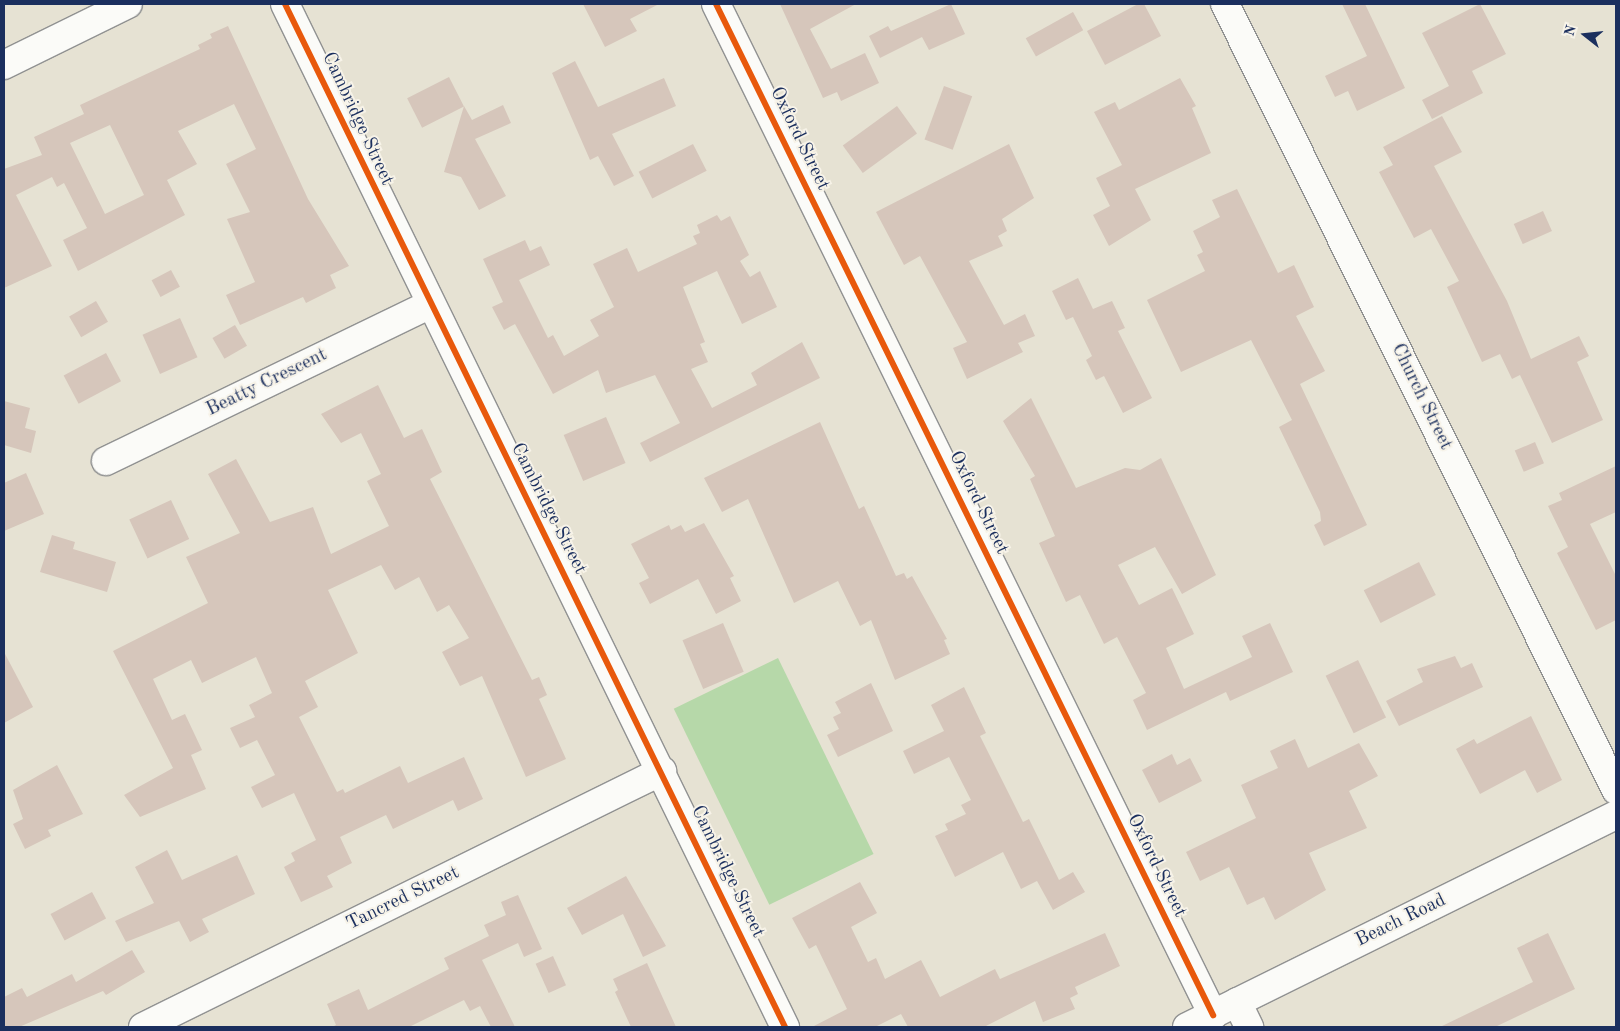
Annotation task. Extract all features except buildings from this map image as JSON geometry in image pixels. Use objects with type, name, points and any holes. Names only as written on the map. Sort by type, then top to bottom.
[{"type":"street","points":[[4,65],[128,4]]},
{"type":"street","name":"Cambridge Street","points":[[285,4],[429,305],[662,771],[785,1027]]},
{"type":"street","name":"Oxford Street","points":[[716,4],[1213,1015]]},
{"type":"street","name":"Church Street","points":[[1225,4],[1616,790]]},
{"type":"street","name":"Beatty Crescent","points":[[106,461],[429,305]]},
{"type":"street","name":"Tancred Street","points":[[143,1027],[662,771]]},
{"type":"street","name":"Beach Road","points":[[1187,1027],[1616,815]]},
{"type":"street","points":[[1237,1002],[1249,1027]]},
{"type":"green space","points":[[778,658],[874,854],[769,905],[674,709]]},
{"type":"cycle path","points":[[285,4],[785,1027]]},
{"type":"cycle path","points":[[716,4],[1213,1015]]}]
